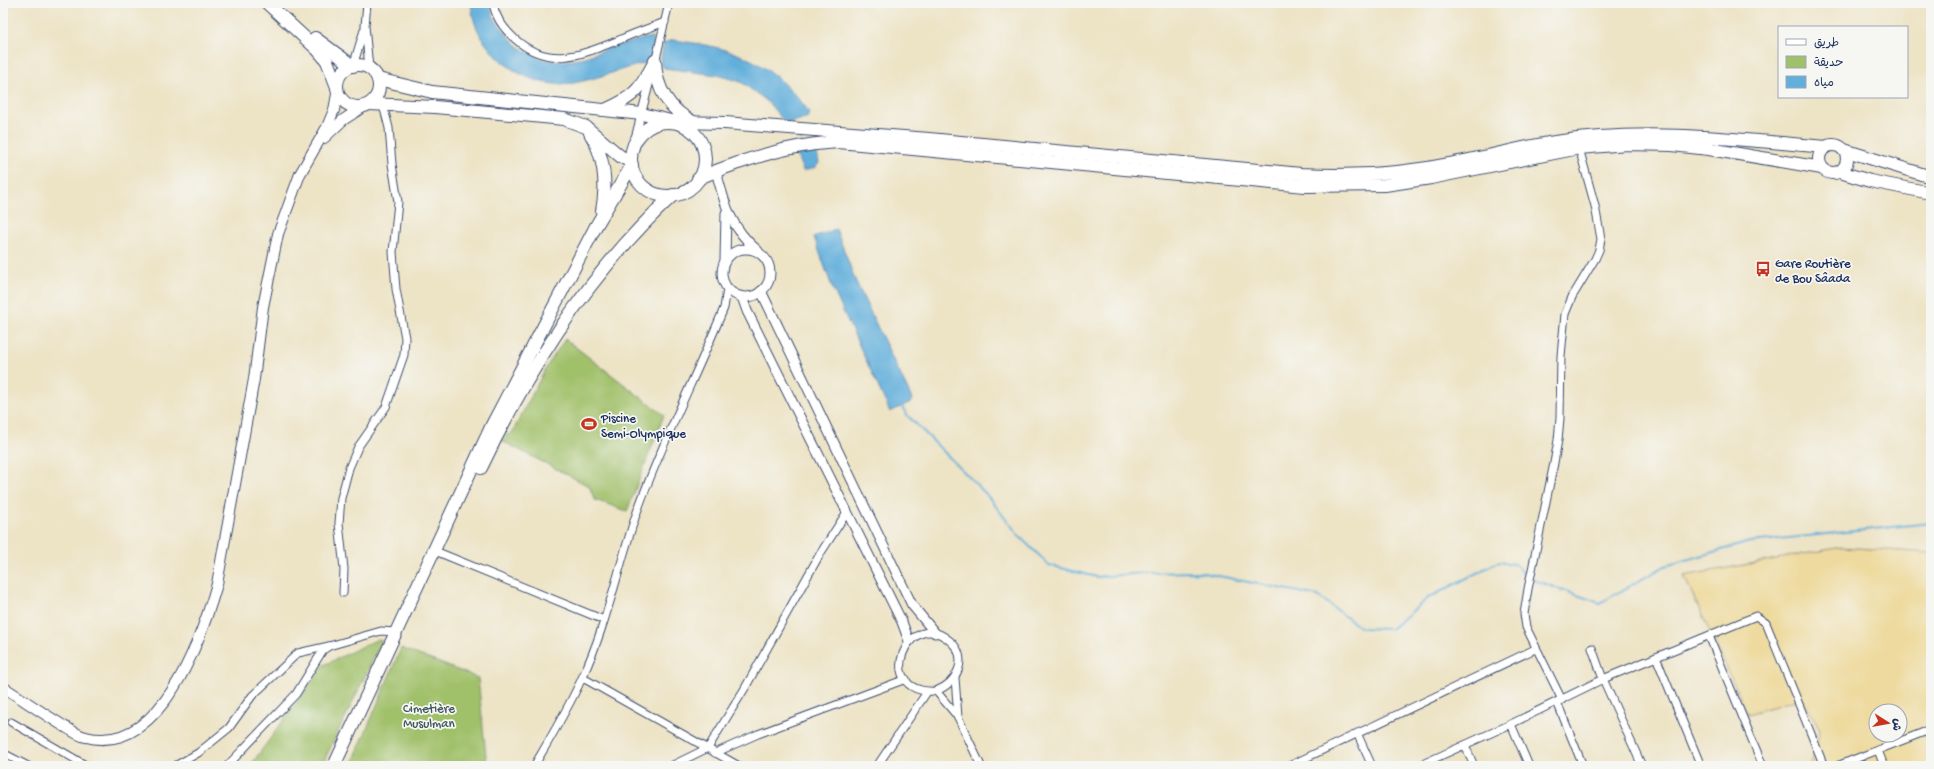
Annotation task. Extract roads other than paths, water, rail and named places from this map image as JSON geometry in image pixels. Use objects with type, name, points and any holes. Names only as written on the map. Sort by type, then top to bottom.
[{"type":"highway","points":[[267,3],[317,49],[327,61],[338,88],[344,101],[356,107],[366,105],[427,106],[556,118],[572,121],[586,127],[620,156],[631,163],[638,180],[651,192],[662,195],[673,195],[687,190],[698,179],[703,170],[705,160],[702,144],[693,132],[674,122],[642,114],[432,92],[378,79],[369,68],[361,65],[353,66],[342,73],[338,88]]},
{"type":"highway","points":[[277,3],[331,51],[353,66]]},
{"type":"highway","points":[[604,111],[632,96],[642,86],[655,61]]},
{"type":"highway","points":[[655,61],[657,81],[665,98],[678,113],[694,122]]},
{"type":"highway","points":[[366,105],[378,93],[378,79]]},
{"type":"highway","points":[[334,766],[492,425],[596,226],[631,163],[633,146],[640,135],[658,123],[694,122],[742,124],[1301,174],[1346,176],[1379,174],[1423,168],[1554,142],[1644,134],[1676,134],[1826,147],[1838,146],[1844,150],[1931,177]]},
{"type":"highway","points":[[586,127],[597,146],[604,168],[604,198],[596,226]]},
{"type":"highway","points":[[698,179],[716,171],[780,149],[816,143],[839,142],[1305,186],[1351,187],[1385,185],[1431,178],[1579,148],[1627,144],[1672,145],[1709,149],[1822,168],[1829,173],[1840,172],[1870,181],[1931,193]]},
{"type":"highway","points":[[1822,168],[1819,157],[1826,147]]},
{"type":"highway","points":[[1840,172],[1847,162],[1844,150]]},
{"type":"highway","points":[[342,766],[498,431],[548,346],[608,264],[632,235],[673,195]]},
{"type":"main road","points":[[3,687],[78,734],[84,737],[100,740],[125,736],[138,729],[155,714],[176,685],[209,613],[217,584],[254,380],[263,307],[278,234],[300,174],[318,143],[334,110],[338,88]]},
{"type":"main road","points":[[318,143],[344,120],[366,105]]},
{"type":"street","points":[[367,3],[365,26],[369,68]]},
{"type":"street","points":[[493,3],[494,9],[508,32],[530,51],[547,56],[563,57],[600,48],[665,22]]},
{"type":"street","points":[[633,146],[669,3]]},
{"type":"street","points":[[353,66],[365,26]]},
{"type":"street","points":[[343,593],[344,569],[339,523],[341,498],[349,468],[358,447],[386,407],[404,355],[405,338],[396,289],[393,252],[398,202],[392,164],[389,128],[383,105]]},
{"type":"street","points":[[1579,148],[1595,206],[1600,239],[1599,250],[1572,296],[1565,314],[1560,356],[1560,418],[1554,463],[1524,614],[1526,627],[1560,701],[1583,766]]},
{"type":"street","points":[[716,171],[726,209],[739,233],[768,264],[769,278],[761,291],[756,295],[742,297],[735,295],[727,289],[722,278],[722,269],[725,261],[726,209]]},
{"type":"street","points":[[725,261],[736,251],[743,249],[758,252]]},
{"type":"street","points":[[534,766],[556,729],[583,678],[604,620],[637,512],[674,418],[724,308],[727,289]]},
{"type":"street","points":[[761,291],[912,605],[935,633]]},
{"type":"street","points":[[742,297],[747,311],[902,622],[909,641]]},
{"type":"street","points":[[671,766],[708,748],[745,688],[831,535],[847,512]]},
{"type":"street","points":[[440,553],[604,620]]},
{"type":"street","points":[[1418,766],[1560,701],[1603,679],[1708,636],[1751,616],[1756,616],[1761,618],[1766,624],[1824,766]]},
{"type":"street","points":[[175,766],[198,753],[229,728],[252,696],[298,653],[381,631],[396,632]]},
{"type":"street","points":[[955,678],[945,688],[936,692],[927,692],[917,689],[906,679],[901,668],[901,658],[909,641],[917,636],[935,633],[943,636],[956,648],[959,666],[955,678],[958,717]]},
{"type":"street","points":[[1708,636],[1763,766]]},
{"type":"street","points":[[227,766],[296,694],[323,650],[329,646]]},
{"type":"street","points":[[1592,648],[1603,679],[1642,766]]},
{"type":"street","points":[[1289,766],[1536,649]]},
{"type":"street","points":[[1656,657],[1701,766]]},
{"type":"street","points":[[583,678],[739,766]]},
{"type":"street","points":[[716,753],[758,734],[906,679]]},
{"type":"street","points":[[877,766],[927,692]]},
{"type":"street","points":[[936,692],[958,717],[981,766]]},
{"type":"street","points":[[11,722],[88,766]]},
{"type":"street","points":[[1511,724],[1529,766]]},
{"type":"street","points":[[1837,766],[1924,732],[1929,733],[1931,736]]},
{"type":"street","points":[[1357,733],[1372,766]]},
{"type":"street","points":[[1465,745],[1474,766]]},
{"type":"street","points":[[1878,750],[1884,766]]},
{"type":"street","points":[[3,753],[28,766]]},
{"type":"water","points":[[471,3],[490,3],[491,11],[495,19],[510,39],[524,50],[540,58],[557,61],[583,58],[610,48],[651,37],[654,41],[650,60],[645,63],[596,78],[568,84],[551,84],[534,80],[503,62],[490,50],[481,36],[474,20]]},
{"type":"water","points":[[673,40],[733,52],[760,65],[773,74],[798,98],[809,113],[807,118],[788,123],[783,120],[767,101],[741,82],[717,75],[664,68],[660,63],[664,43]]},
{"type":"water","points":[[814,150],[817,152],[819,163],[815,168],[803,171],[796,153]]},
{"type":"water","points":[[836,229],[856,282],[913,401],[890,412],[832,287],[814,237]]},
{"type":"waterway","points":[[799,133],[801,142]]},
{"type":"waterway","points":[[901,405],[907,415],[986,494],[1020,537],[1049,565],[1097,577],[1144,573],[1199,572],[1318,596],[1361,628],[1391,629],[1428,598],[1498,562],[1515,564],[1528,578],[1600,603],[1665,566],[1750,542],[1931,523]]},
{"type":"place","name":"Gare Routière de Bou Sâada","points":[[1763,269]]},
{"type":"place","name":"Piscine Semi-Olympique","points":[[589,424]]},
{"type":"park label","name":"Cimetière Musulman","points":[[429,714]]}]
